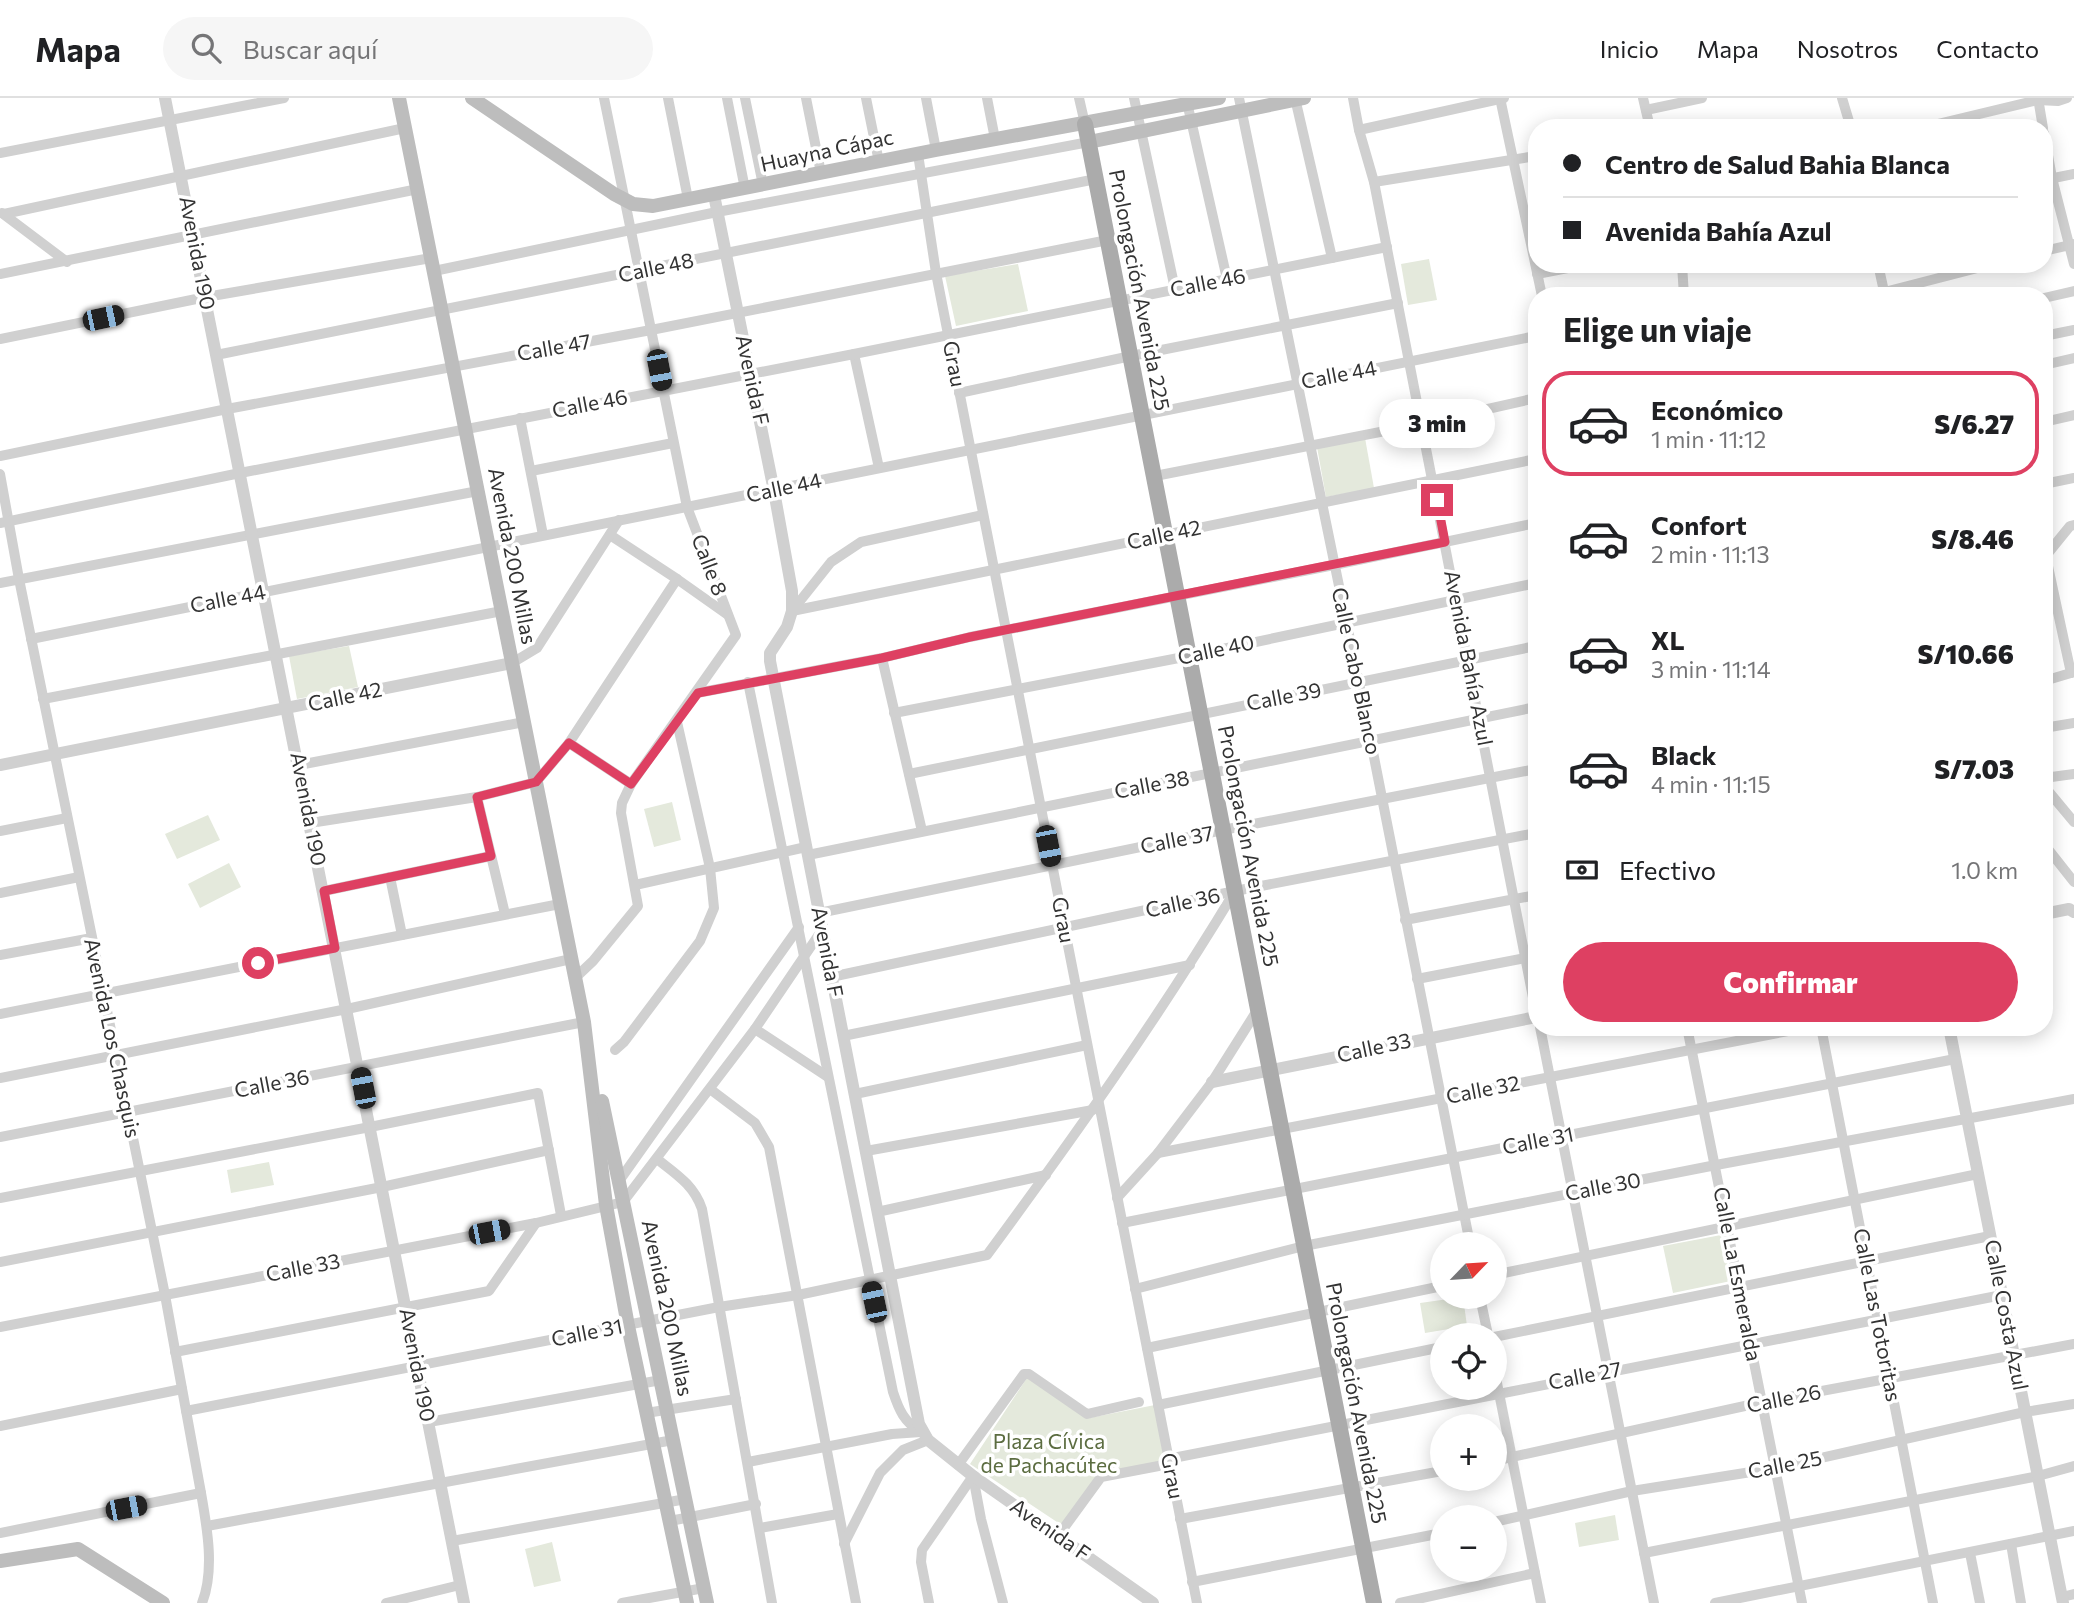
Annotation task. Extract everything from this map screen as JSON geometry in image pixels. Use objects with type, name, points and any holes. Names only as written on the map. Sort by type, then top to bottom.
[{"type":"main road","name":"Avenida 200 Millas","points":[[399,98],[571,959],[707,1603]]},
{"type":"main road","name":"Huayna Cápac","points":[[472,98],[625,200],[633,204],[653,206],[936,150],[1137,115],[1187,101],[1219,98]]},
{"type":"main road","name":"Huayna Cápac","points":[[1089,142],[1191,121],[1240,104],[1298,99]]},
{"type":"main road","name":"Prolongación Avenida 225","points":[[1085,124],[1374,1603]]},
{"type":"main road","name":"Avenida 200 Millas","points":[[584,1022],[606,1205],[628,1326],[685,1597]]},
{"type":"main road","points":[[0,1561],[78,1549],[163,1603]]},
{"type":"street","name":"Avenida 190","points":[[165,98],[464,1603]]},
{"type":"street","points":[[0,153],[284,98]]},
{"type":"street","name":"Calle 8","points":[[575,978],[593,961],[638,906],[621,813],[622,803],[631,784],[698,693],[736,635],[687,507],[604,98]]},
{"type":"street","points":[[668,98],[688,199]]},
{"type":"street","points":[[727,98],[745,189]]},
{"type":"street","points":[[745,98],[764,185]]},
{"type":"street","points":[[806,98],[821,173]]},
{"type":"street","points":[[866,98],[879,162]]},
{"type":"street","points":[[926,98],[936,150]]},
{"type":"street","points":[[988,98],[995,139]]},
{"type":"street","name":"Prolongación Avenida 225","points":[[1079,98],[1085,124]]},
{"type":"street","points":[[1134,98],[1175,289]]},
{"type":"street","name":"Avenida Bahía Azul","points":[[1353,98],[1374,181],[1513,899],[1528,947]]},
{"type":"street","points":[[1359,130],[1501,98],[1528,229]]},
{"type":"street","points":[[1643,98],[1648,119]]},
{"type":"street","points":[[1646,110],[1702,98]]},
{"type":"street","points":[[1842,98],[1848,119]]},
{"type":"street","points":[[1957,119],[2038,99],[2059,101],[2067,98]]},
{"type":"street","points":[[1298,99],[1332,258]]},
{"type":"street","points":[[2038,99],[2042,119]]},
{"type":"street","points":[[1187,101],[1227,279]]},
{"type":"street","name":"Calle Cabo Blanco","points":[[1240,104],[1276,269],[1468,1232]]},
{"type":"street","points":[[2,213],[405,128]]},
{"type":"street","name":"Huayna Cápac","points":[[0,340],[206,297],[433,265],[631,231],[717,212],[1089,142]]},
{"type":"street","name":"Grau","points":[[918,154],[936,273],[1019,689],[1087,1045],[1095,1105],[1117,1198],[1196,1603]]},
{"type":"street","points":[[1374,181],[1528,157]]},
{"type":"street","points":[[2053,178],[2074,174]]},
{"type":"street","name":"Calle 48","points":[[216,355],[1096,179]]},
{"type":"street","points":[[0,274],[418,189]]},
{"type":"street","points":[[2053,193],[2072,244],[2074,264]]},
{"type":"street","name":"Avenida F","points":[[714,195],[792,592],[792,611],[787,627],[770,653],[916,1416],[925,1436],[958,1465],[1153,1603]]},
{"type":"street","points":[[2,213],[67,262]]},
{"type":"street","name":"Calle 47","points":[[0,456],[228,409],[651,330],[1108,240]]},
{"type":"street","points":[[2053,249],[2072,244]]},
{"type":"street","name":"Calle 46","points":[[5,522],[240,473],[1387,247]]},
{"type":"street","points":[[1540,287],[1537,274],[1542,273]]},
{"type":"street","points":[[1909,287],[1960,273]]},
{"type":"street","points":[[2053,296],[2074,291]]},
{"type":"street","points":[[959,394],[1131,356],[1398,303]]},
{"type":"street","points":[[2053,334],[2074,330]]},
{"type":"street","name":"Calle 44","points":[[31,639],[1528,338]]},
{"type":"street","points":[[854,354],[879,468]]},
{"type":"street","points":[[2053,363],[2074,358]]},
{"type":"street","points":[[1155,476],[1421,424],[1528,400]]},
{"type":"street","points":[[2053,420],[2074,415]]},
{"type":"street","points":[[520,418],[543,535]]},
{"type":"street","points":[[531,471],[673,443]]},
{"type":"street","name":"Calle 42","points":[[792,611],[1528,461]]},
{"type":"street","name":"Avenida Los Chasquis","points":[[0,474],[5,522],[19,579],[165,1295],[207,1527],[209,1554],[206,1601]]},
{"type":"street","points":[[2053,482],[2074,478]]},
{"type":"street","points":[[0,583],[478,491]]},
{"type":"street","points":[[792,611],[831,562],[861,542],[983,515]]},
{"type":"street","name":"Calle 42","points":[[0,765],[512,663],[537,649],[619,520]]},
{"type":"street","points":[[698,693],[882,658],[1006,630],[1528,525]]},
{"type":"street","points":[[2053,548],[2070,526],[2074,525]]},
{"type":"street","points":[[610,535],[729,616]]},
{"type":"street","points":[[310,823],[477,797],[536,782],[569,743],[677,579]]},
{"type":"street","name":"Calle 40","points":[[894,713],[1189,656],[1528,585]]},
{"type":"street","points":[[2053,592],[2072,672],[2053,678]]},
{"type":"street","points":[[43,699],[502,611]]},
{"type":"street","name":"Calle 39","points":[[909,774],[1200,712],[1279,699],[1528,648]]},
{"type":"street","points":[[882,658],[922,831]]},
{"type":"street","points":[[748,682],[869,1280],[899,1410],[909,1424],[925,1436]]},
{"type":"street","name":"Calle 38","points":[[635,885],[784,851],[807,851],[922,831],[1528,709]]},
{"type":"street","points":[[299,765],[524,722]]},
{"type":"street","points":[[615,1050],[624,1042],[707,928],[715,908],[710,868],[677,722]]},
{"type":"street","points":[[2053,726],[2074,723]]},
{"type":"street","points":[[569,743],[631,784]]},
{"type":"street","name":"Calle 37","points":[[819,914],[1223,830],[1528,771]]},
{"type":"street","points":[[2053,777],[2074,774]]},
{"type":"street","points":[[477,797],[505,914]]},
{"type":"street","points":[[2053,797],[2074,822]]},
{"type":"street","points":[[0,831],[67,818]]},
{"type":"street","name":"Calle 36","points":[[831,977],[1235,891],[1528,834]]},
{"type":"street","points":[[324,891],[491,856]]},
{"type":"street","points":[[2053,857],[2074,882]]},
{"type":"street","points":[[0,893],[79,877]]},
{"type":"street","points":[[390,877],[402,935]]},
{"type":"street","points":[[877,1212],[1046,1175],[1190,965],[1235,891]]},
{"type":"street","points":[[1405,920],[1528,896]]},
{"type":"street","points":[[0,1014],[560,904]]},
{"type":"street","points":[[2053,912],[2072,909]]},
{"type":"street","points":[[619,1181],[799,927]]},
{"type":"street","points":[[623,1202],[755,1029],[822,930]]},
{"type":"street","points":[[0,955],[92,938]]},
{"type":"street","points":[[1417,979],[1528,958]]},
{"type":"street","points":[[0,1078],[347,1009],[571,959]]},
{"type":"street","points":[[843,1036],[1190,965]]},
{"type":"street","points":[[1117,1198],[1158,1153],[1212,1082],[1258,1009]]},
{"type":"street","name":"Calle 33","points":[[1212,1082],[1528,1017]]},
{"type":"street","name":"Calle 36","points":[[0,1137],[584,1022]]},
{"type":"street","points":[[755,1029],[828,1077]]},
{"type":"street","points":[[1541,1036],[1654,1603]]},
{"type":"street","name":"Calle La Esmeralda","points":[[1689,1036],[1802,1603]]},
{"type":"street","name":"Calle 32","points":[[1158,1153],[1764,1036]]},
{"type":"street","name":"Calle Las Totoritas","points":[[1823,1036],[1933,1603]]},
{"type":"street","name":"Calle Costa Azul","points":[[1951,1036],[2050,1537],[2066,1598]]},
{"type":"street","points":[[855,1094],[1087,1045]]},
{"type":"street","name":"Calle 31","points":[[1122,1223],[1955,1059]]},
{"type":"street","points":[[710,1088],[755,1123],[769,1147],[856,1603]]},
{"type":"street","points":[[0,1198],[538,1093],[561,1215]]},
{"type":"street","name":"Calle 30","points":[[1135,1289],[1304,1246],[1716,1165],[2074,1099]]},
{"type":"street","points":[[866,1151],[1095,1105]]},
{"type":"street","points":[[0,1262],[382,1187],[549,1150]]},
{"type":"street","points":[[657,1159],[691,1186],[697,1195],[756,1504],[772,1603]]},
{"type":"street","points":[[1507,1272],[1978,1174]]},
{"type":"street","name":"Calle 31","points":[[186,1411],[719,1307],[798,1295],[987,1255],[1046,1175]]},
{"type":"street","name":"Calle 33","points":[[0,1327],[536,1223],[623,1202]]},
{"type":"street","points":[[175,1352],[489,1292],[536,1223]]},
{"type":"street","points":[[1507,1334],[1990,1236]]},
{"type":"street","points":[[1147,1348],[1430,1288]]},
{"type":"street","name":"Calle 27","points":[[1507,1391],[2002,1295]]},
{"type":"street","name":"Calle 26","points":[[1507,1458],[1763,1402],[2074,1344]]},
{"type":"street","points":[[1158,1405],[1430,1349]]},
{"type":"street","points":[[958,1465],[1024,1374],[1030,1374],[1087,1414],[1139,1402]]},
{"type":"street","points":[[429,1422],[661,1380]]},
{"type":"street","points":[[0,1426],[182,1389]]},
{"type":"street","points":[[646,1413],[736,1399]]},
{"type":"street","name":"Calle 27","points":[[1058,1536],[1101,1477],[1339,1424],[1463,1400]]},
{"type":"street","points":[[1500,1400],[1541,1603]]},
{"type":"street","name":"Calle 25","points":[[1507,1519],[1632,1491],[1776,1468],[2025,1412],[2074,1404]]},
{"type":"street","points":[[748,1462],[892,1434],[925,1436]]},
{"type":"street","points":[[844,1544],[880,1473],[903,1450],[925,1436]]},
{"type":"street","points":[[207,1527],[673,1440]]},
{"type":"street","points":[[1644,1553],[2038,1476],[2074,1466]]},
{"type":"street","points":[[1180,1519],[1430,1473]]},
{"type":"street","points":[[929,1603],[921,1562],[922,1550],[973,1476]]},
{"type":"street","points":[[973,1476],[1003,1603]]},
{"type":"street","points":[[0,1533],[201,1493]]},
{"type":"street","points":[[452,1541],[686,1499]]},
{"type":"street","points":[[670,1521],[756,1504]]},
{"type":"street","points":[[760,1528],[838,1514]]},
{"type":"street","points":[[1715,1603],[2074,1531]]},
{"type":"street","points":[[1192,1581],[1430,1536]]},
{"type":"street","points":[[2011,1544],[2021,1603]]},
{"type":"street","points":[[1970,1553],[1980,1603]]},
{"type":"street","points":[[1400,1603],[1535,1573]]},
{"type":"street","points":[[386,1603],[460,1585]]},
{"type":"street","points":[[622,1603],[685,1597],[704,1588]]},
{"type":"green space","points":[[1429,259],[1437,300],[1408,305],[1401,264]]},
{"type":"green space","points":[[1018,264],[1028,311],[956,326],[945,276]]},
{"type":"green space","points":[[1365,438],[1374,488],[1326,497],[1317,447]]},
{"type":"green space","points":[[349,646],[358,687],[297,699],[289,656]]},
{"type":"green space","points":[[672,802],[681,840],[654,847],[644,809]]},
{"type":"green space","points":[[208,815],[220,840],[177,859],[165,834]]},
{"type":"green space","points":[[229,863],[241,887],[200,908],[188,884]]},
{"type":"green space","points":[[269,1162],[274,1185],[231,1193],[227,1170]]},
{"type":"green space","points":[[1721,1235],[1731,1281],[1673,1293],[1663,1246]]},
{"type":"green space","points":[[1430,1302],[1430,1309],[1465,1309],[1467,1323],[1430,1323],[1430,1332],[1425,1333],[1420,1303]]},
{"type":"green space","name":"Plaza Cívica de Pachacútec","points":[[1027,1378],[1089,1418],[1155,1405],[1166,1461],[1098,1475],[1063,1526],[970,1464]]},
{"type":"green space","points":[[1615,1515],[1619,1540],[1579,1547],[1575,1523]]},
{"type":"green space","points":[[552,1542],[561,1581],[534,1587],[525,1549]]},
{"type":"route","points":[[258,963],[335,948],[324,891],[491,856],[477,797],[536,782],[569,743],[631,784],[698,693],[882,658],[970,637],[1445,542],[1437,500]]}]
